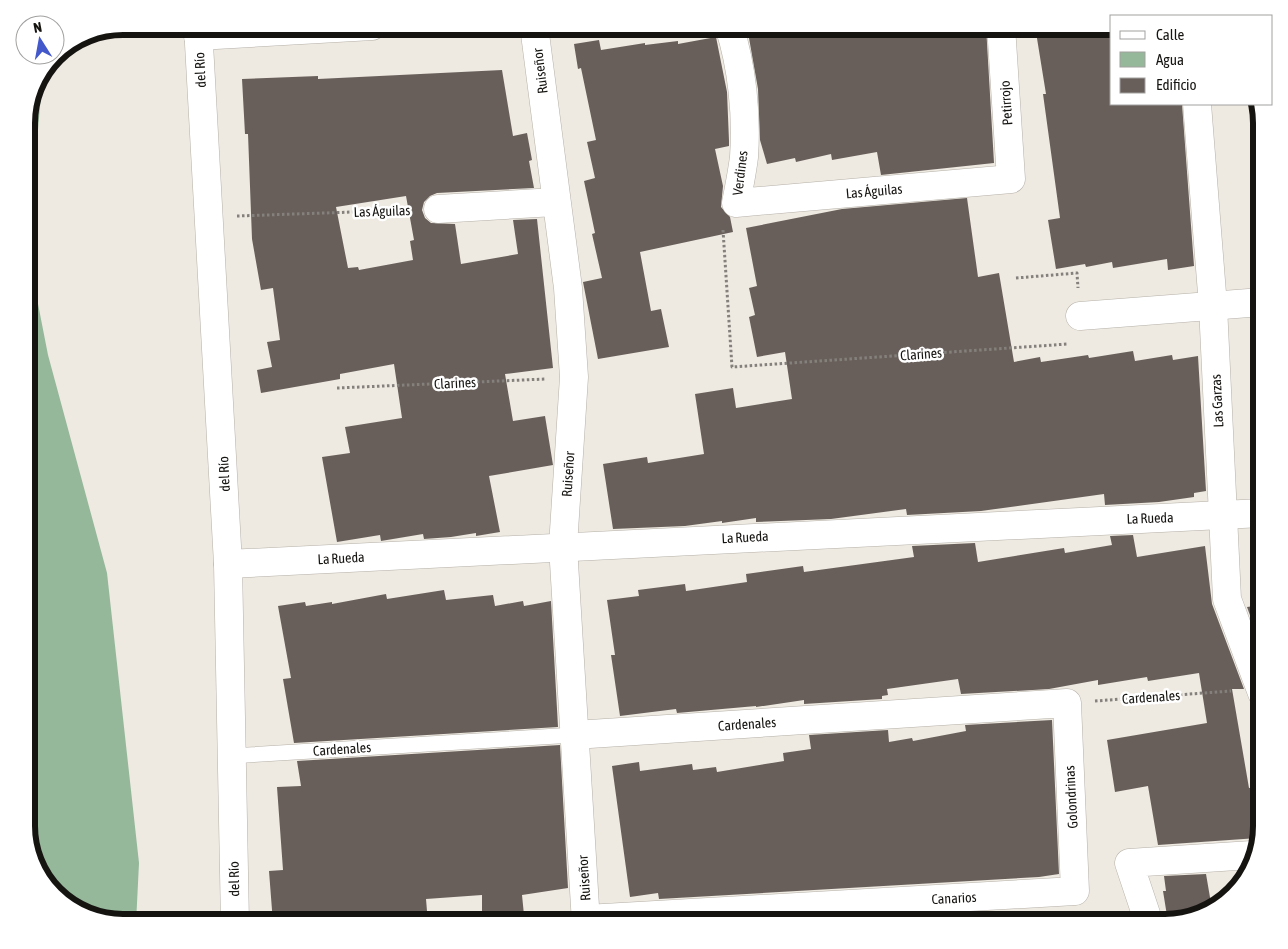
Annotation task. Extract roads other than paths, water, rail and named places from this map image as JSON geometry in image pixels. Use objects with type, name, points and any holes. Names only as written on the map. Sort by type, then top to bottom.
[{"type":"street","name":"del Río","points":[[198,35],[228,564],[235,914]]},
{"type":"street","name":"Ruiseñor","points":[[535,35],[568,288],[574,377],[563,546],[586,914]]},
{"type":"street","name":"Verdines","points":[[732,35],[743,107],[744,157],[736,204]]},
{"type":"street","name":"Petirrojo","points":[[1002,35],[1011,179]]},
{"type":"street","name":"Las Garzas","points":[[1197,105],[1213,306],[1227,599],[1253,669]]},
{"type":"street","name":"Las Águilas","points":[[736,204],[1011,179]]},
{"type":"street","points":[[438,209],[556,202]]},
{"type":"street","points":[[1080,316],[1253,303]]},
{"type":"street","name":"La Rueda","points":[[228,564],[1253,513]]},
{"type":"street","name":"Cardenales","points":[[574,734],[1067,703]]},
{"type":"street","name":"Golondrinas","points":[[1067,703],[1076,891]]},
{"type":"street","points":[[1146,914],[1129,863],[1248,855]]},
{"type":"street","name":"Canarios","points":[[700,914],[1076,891]]},
{"type":"lane","name":"Cardenales","points":[[231,756],[574,734]]},
{"type":"water","points":[[41,91],[35,165],[35,117]]},
{"type":"water","points":[[35,289],[48,355],[107,573],[139,863],[136,914],[106,912],[84,905],[69,896],[57,884],[44,865],[36,838]]}]
